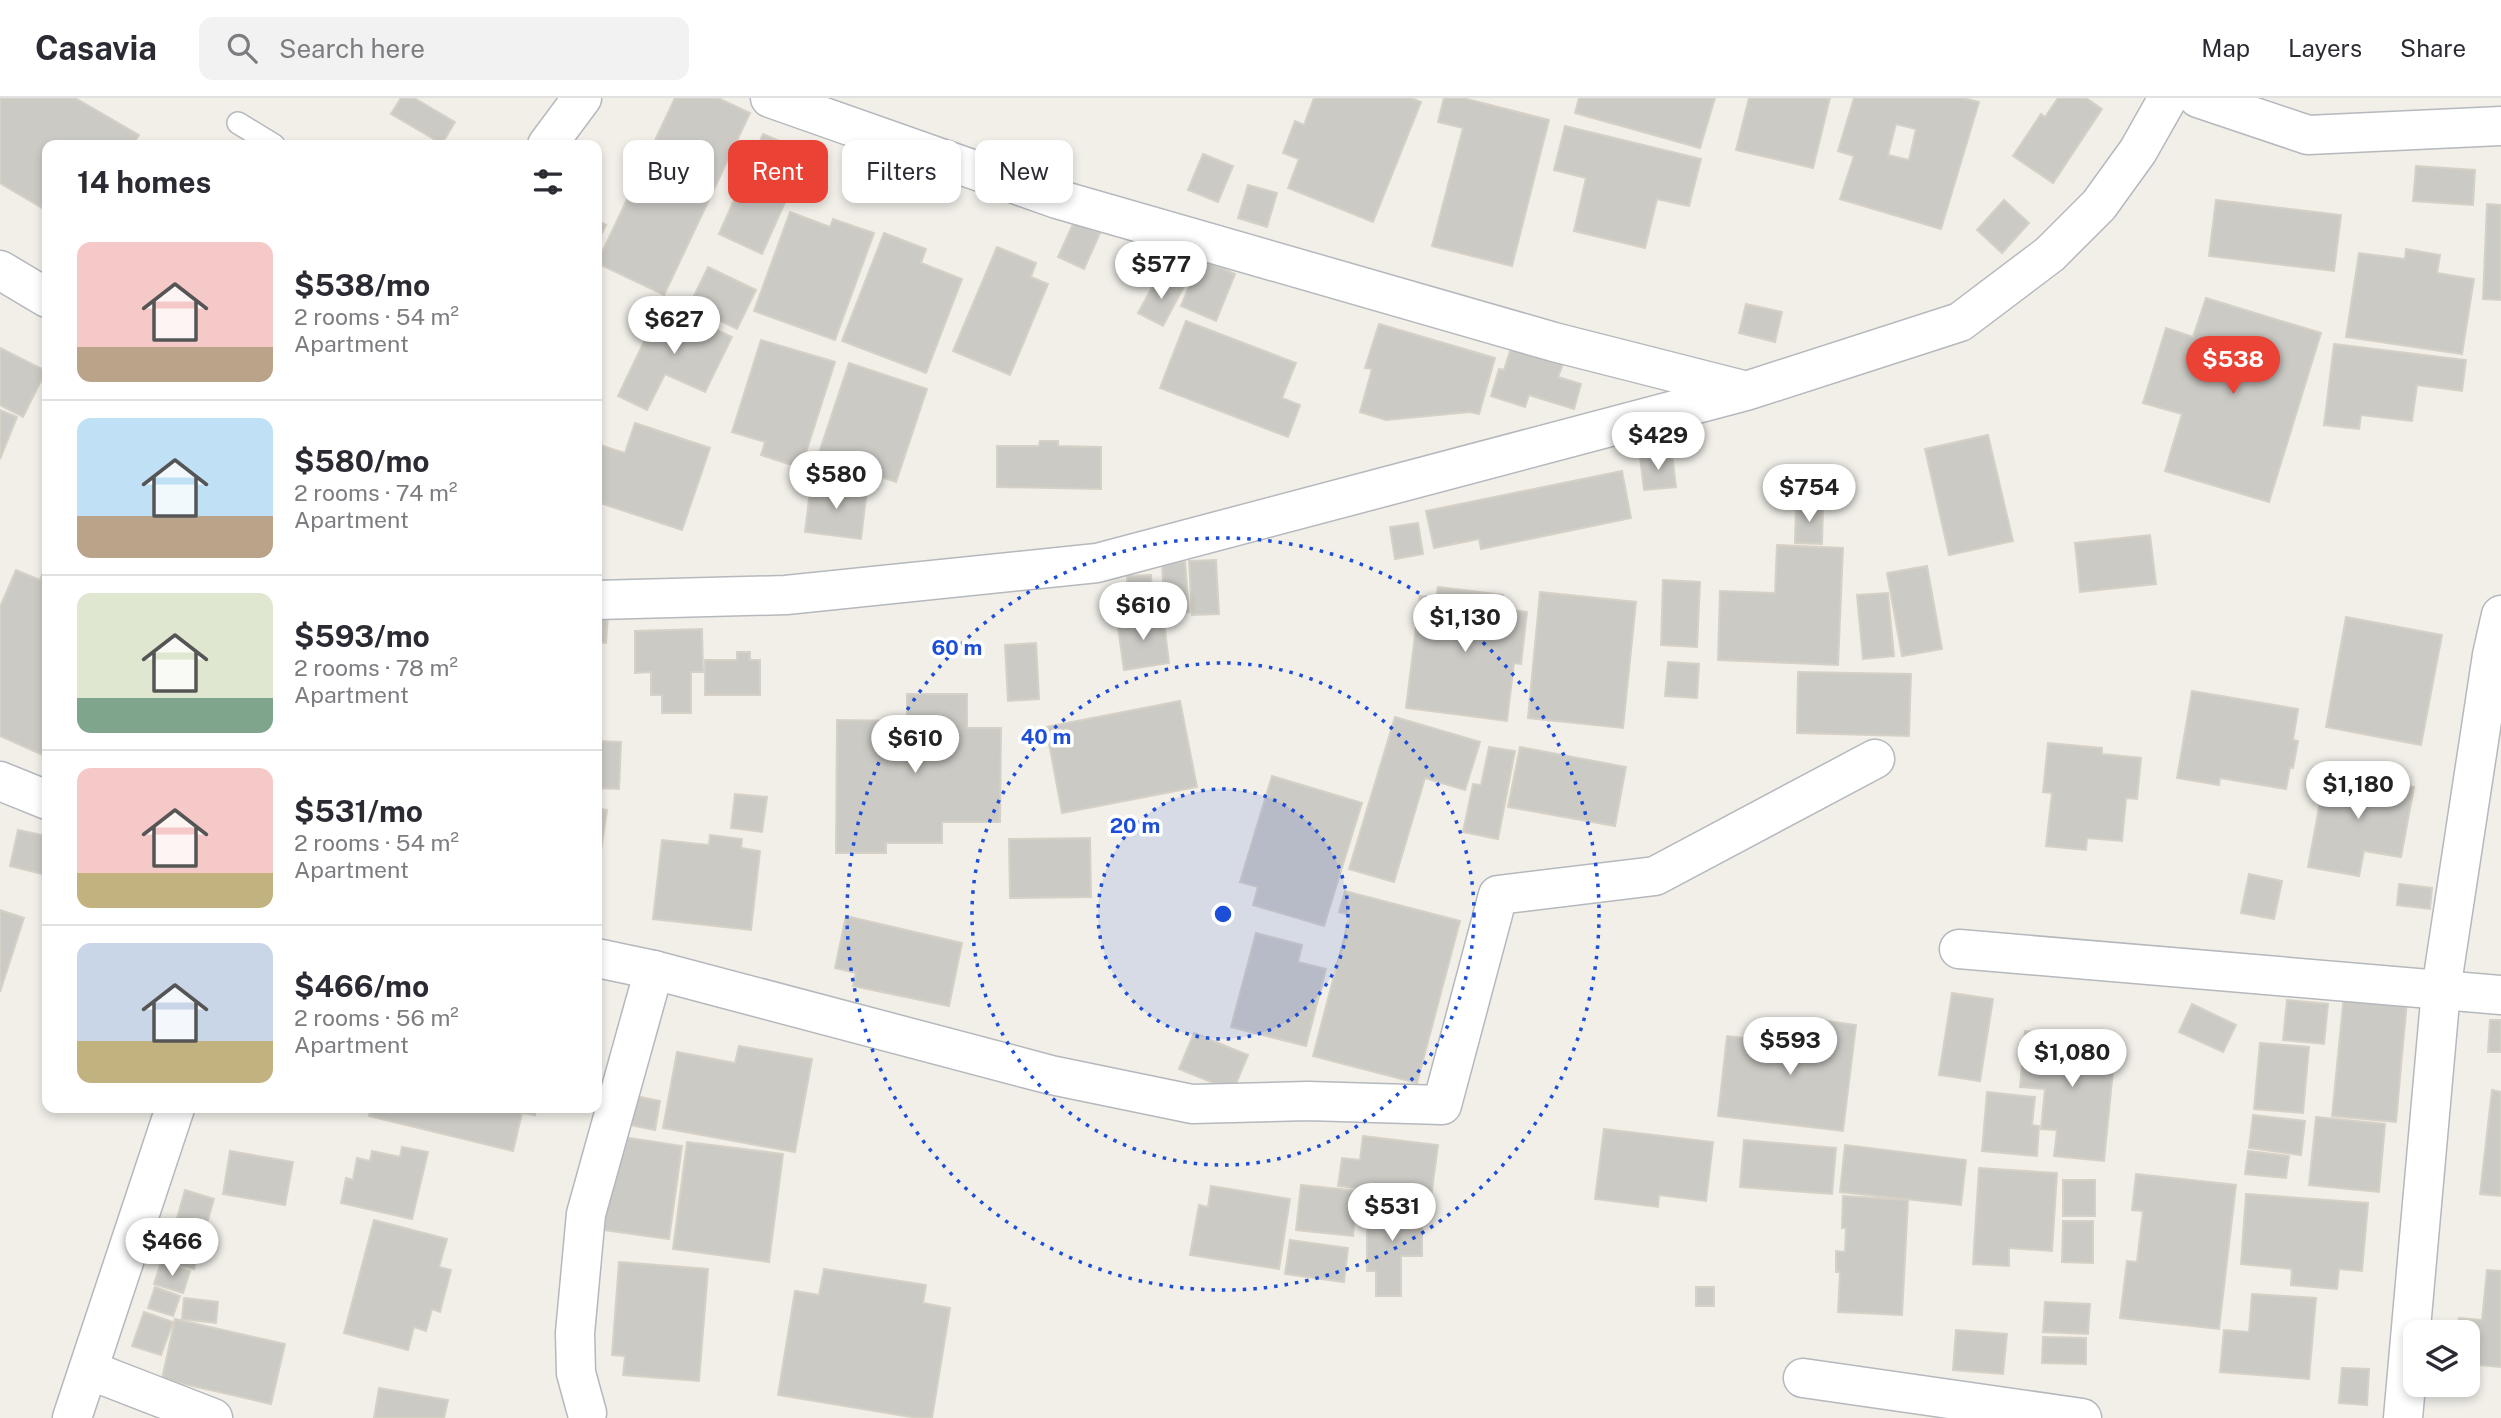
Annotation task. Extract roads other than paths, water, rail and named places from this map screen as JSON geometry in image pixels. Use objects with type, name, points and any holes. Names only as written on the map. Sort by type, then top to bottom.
[{"type":"street","points":[[551,140],[582,98]]},
{"type":"street","points":[[770,98],[1057,199],[1554,342],[1746,391]]},
{"type":"street","points":[[602,600],[786,595],[1097,564],[1746,391],[1960,321],[2050,254],[2099,205],[2138,151],[2168,98]]},
{"type":"street","points":[[2198,98],[2308,135],[2501,126]]},
{"type":"street","points":[[0,270],[42,295]]},
{"type":"street","points":[[2403,1418],[2441,990],[2492,655],[2501,615]]},
{"type":"street","points":[[602,959],[654,970],[1051,1075],[1192,1104],[1308,1101],[1443,1105],[1498,895],[1655,876],[1875,759]]},
{"type":"street","points":[[0,781],[42,798]]},
{"type":"street","points":[[1959,949],[2501,995]]},
{"type":"street","points":[[587,1413],[576,1373],[575,1333],[586,1214],[654,970]]},
{"type":"street","points":[[72,1418],[173,1113]]},
{"type":"street","points":[[89,1370],[213,1418]]},
{"type":"street","points":[[1803,1378],[2082,1418]]},
{"type":"lane","points":[[238,122],[266,140]]}]
